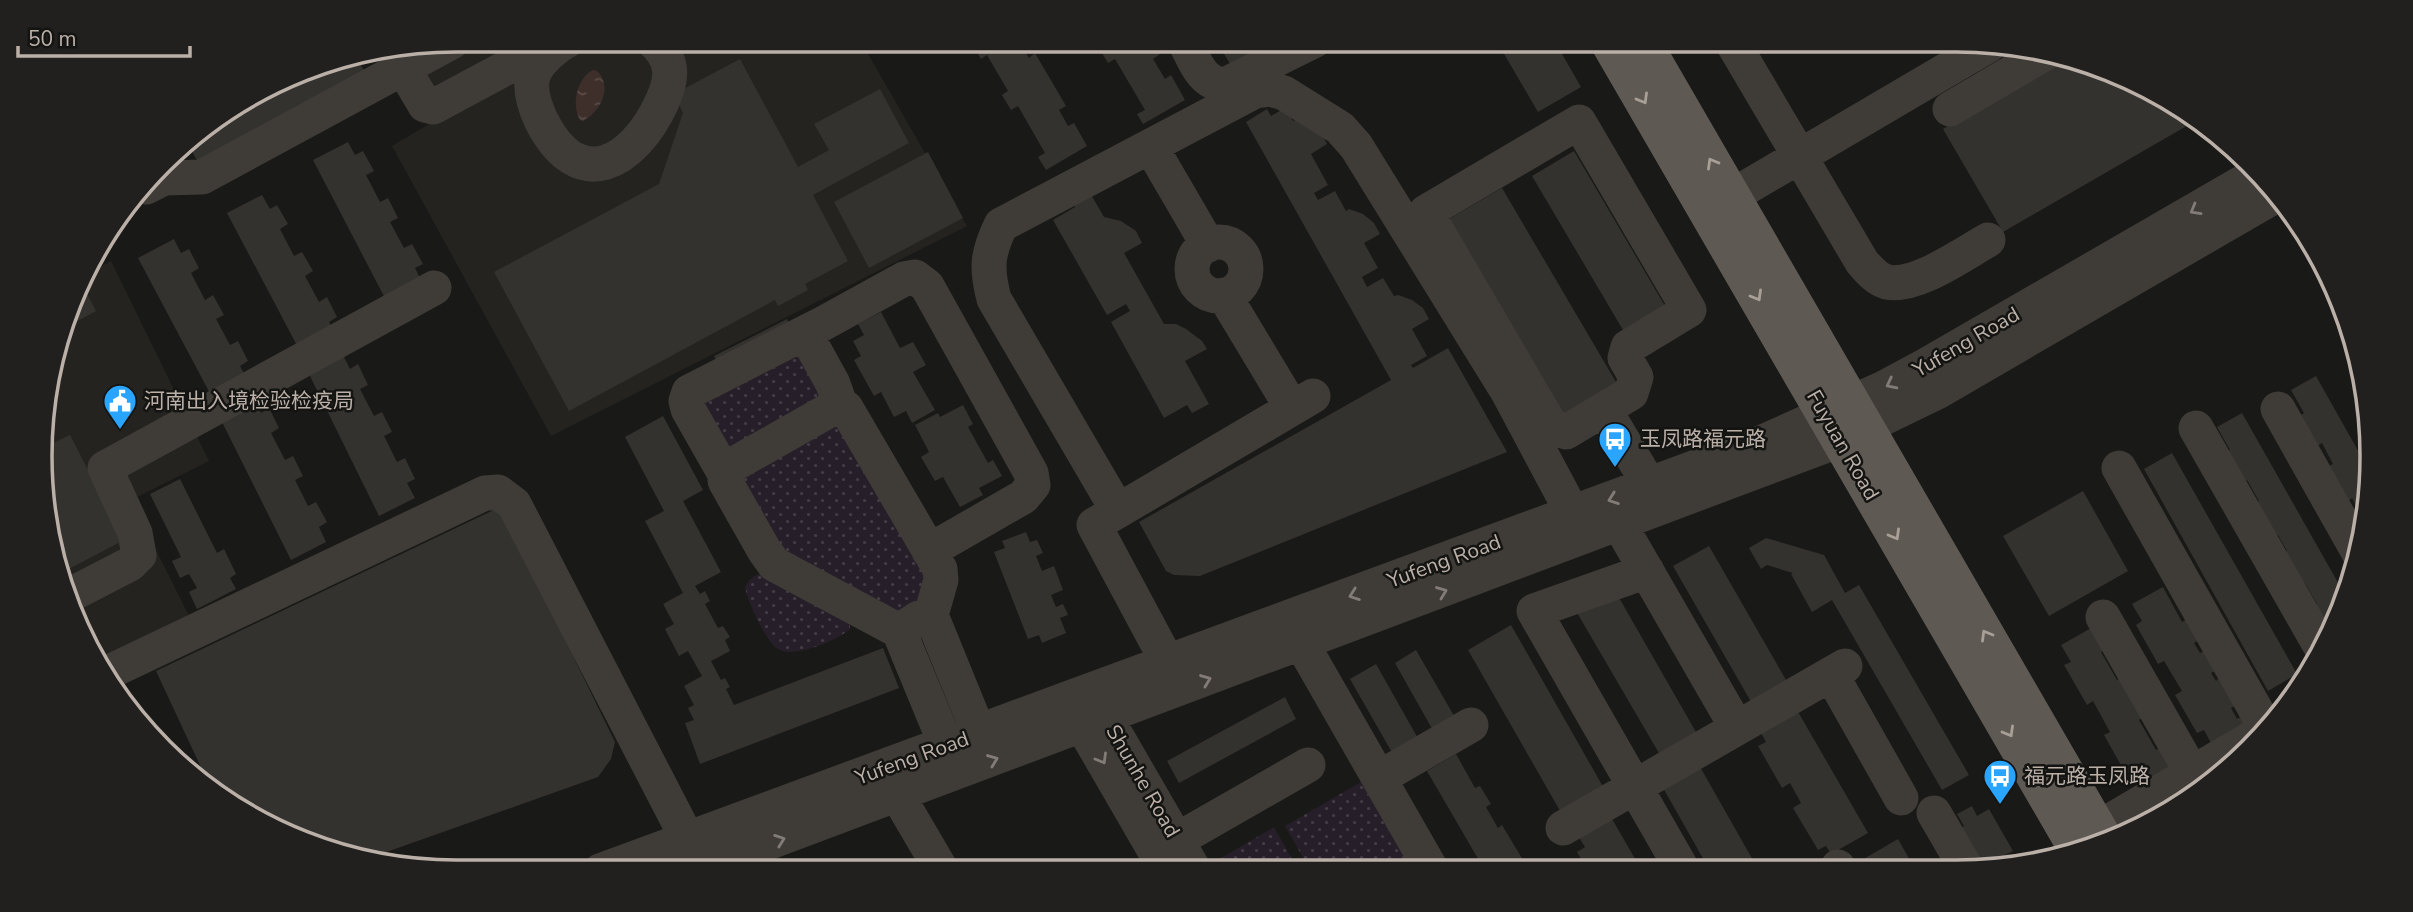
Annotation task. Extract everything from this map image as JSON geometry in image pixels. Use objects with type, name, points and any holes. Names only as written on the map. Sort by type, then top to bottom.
[{"type":"main road","name":"Fuyuan Road","points":[[1616,53],[1845,421],[2092,836]]},
{"type":"main road","name":"Fuyuan Road","points":[[1648,53],[1731,196],[1845,421]]},
{"type":"street","points":[[164,178],[202,177],[431,53]]},
{"type":"street","points":[[403,68],[425,106],[429,108],[515,63],[544,53]]},
{"type":"street","points":[[552,53],[534,74],[536,110],[561,150],[581,164],[596,165],[608,161],[632,145],[655,119],[668,89],[670,65],[664,53]]},
{"type":"street","points":[[1191,53],[1204,76],[1214,85],[1224,85],[1289,53]]},
{"type":"street","points":[[1739,53],[1862,262],[1874,276],[1888,282],[1900,283],[1916,279],[1988,240]]},
{"type":"street","points":[[1731,196],[1974,53]]},
{"type":"street","points":[[1950,109],[2035,60]]},
{"type":"street","points":[[1118,510],[995,299],[989,274],[989,253],[1001,225],[1255,92],[1270,89],[1284,93],[1340,128],[1356,146],[1508,392],[1573,514]]},
{"type":"street","points":[[1579,122],[1689,310],[1628,347],[1625,358],[1636,377],[1631,393],[1604,409],[1566,432],[1551,426],[1426,212],[1579,122]]},
{"type":"street","points":[[1151,147],[1208,245],[1197,253],[1193,260],[1193,276],[1202,290],[1210,295],[1224,295],[1303,402],[1094,525],[1168,663]]},
{"type":"street","name":"Yufeng Road","points":[[690,855],[979,733],[1087,709],[1302,644],[1620,525],[1845,421],[1925,366],[2249,179]]},
{"type":"street","name":"Yufeng Road","points":[[664,860],[690,855],[898,796],[1087,709],[1168,663],[1756,445],[1937,392],[2268,200]]},
{"type":"street","points":[[725,474],[688,410],[686,401],[689,392],[904,279],[915,277],[927,286],[1031,473],[1033,485],[1023,497],[929,551]]},
{"type":"street","points":[[76,592],[130,564],[139,555],[135,533],[105,468],[434,288]]},
{"type":"street","points":[[805,333],[833,384],[840,404],[846,408],[940,569],[941,580],[931,615],[979,733]]},
{"type":"street","points":[[840,404],[729,467],[725,481],[774,564],[899,631],[946,745]]},
{"type":"street","points":[[1604,409],[1650,486]]},
{"type":"street","points":[[2277,409],[2352,540]]},
{"type":"street","points":[[2196,428],[2316,639]]},
{"type":"street","points":[[2119,468],[2261,721]]},
{"type":"street","points":[[114,670],[485,493],[498,492],[514,504],[690,855]]},
{"type":"street","points":[[1620,525],[1737,728]]},
{"type":"street","points":[[1647,571],[1534,611],[1677,860]]},
{"type":"street","points":[[899,631],[919,618],[931,615]]},
{"type":"street","points":[[2103,617],[2192,773]]},
{"type":"street","points":[[1302,644],[1427,860]]},
{"type":"street","points":[[1563,828],[1838,670],[1901,798]]},
{"type":"street","name":"Shunhe Road","points":[[1087,709],[1171,855]]},
{"type":"street","points":[[1379,778],[1471,725]]},
{"type":"street","points":[[2109,830],[2237,746]]},
{"type":"street","points":[[1171,855],[1308,765]]},
{"type":"street","points":[[898,796],[936,860]]},
{"type":"street","points":[[1934,813],[1961,860]]},
{"type":"shaded area","points":[[430,53],[867,53],[967,226],[551,436],[392,146],[429,124],[390,58]]},
{"type":"shaded area","name":"河南出入境检验检疫局","points":[[111,261],[209,461],[131,500],[189,616],[105,655],[83,610],[66,560],[56,509],[52,456],[56,403],[66,352],[83,302],[100,267]]},
{"type":"shaded area","points":[[800,347],[827,399],[731,448],[720,442],[703,411],[705,401]]},
{"type":"shaded area","points":[[835,419],[933,581],[929,594],[899,612],[788,563],[739,479]]},
{"type":"shaded area","points":[[765,572],[845,615],[850,629],[826,643],[805,650],[794,652],[778,649],[758,620],[745,587],[754,577]]},
{"type":"shaded area","points":[[1361,782],[1406,860],[1304,860],[1285,826]]},
{"type":"shaded area","points":[[1274,827],[1292,860],[1218,860]]},
{"type":"water","points":[[593,70],[602,77],[603,98],[595,111],[583,121],[577,114],[577,92],[583,79]]},
{"type":"building","points":[[978,53],[1026,53],[1029,58],[1035,53],[1066,106],[1059,110],[1068,126],[1074,123],[1087,146],[1046,170],[1038,157],[1045,153],[1018,106],[1011,110],[1002,95],[1008,91],[987,55],[981,59]]},
{"type":"building","points":[[1102,53],[1159,53],[1153,59],[1165,79],[1171,75],[1185,100],[1143,124],[1137,114],[1145,110],[1115,59],[1108,63]]},
{"type":"building","points":[[1224,53],[1261,53],[1233,69]]},
{"type":"building","points":[[1504,53],[1561,53],[1581,87],[1538,112]]},
{"type":"building","points":[[740,59],[798,167],[829,150],[814,124],[880,89],[909,143],[813,195],[848,261],[805,284],[808,290],[778,306],[775,300],[569,411],[494,272],[659,184],[683,113],[674,94]]},
{"type":"building","points":[[360,64],[365,72],[199,164],[192,151],[254,107],[326,74]]},
{"type":"building","points":[[2054,64],[2111,83],[2159,107],[2188,125],[2003,232],[1943,129]]},
{"type":"building","points":[[1285,108],[1293,121],[1296,120],[1321,133],[1327,144],[1311,154],[1328,185],[1314,193],[1318,200],[1335,191],[1346,211],[1349,209],[1363,214],[1374,223],[1380,234],[1364,243],[1378,268],[1362,277],[1367,287],[1383,278],[1394,296],[1412,300],[1423,308],[1429,319],[1412,329],[1427,356],[1411,365],[1413,368],[1448,348],[1507,452],[1200,576],[1174,575],[1166,571],[1139,522],[1391,380],[1246,122],[1267,109],[1271,116]]},
{"type":"building","points":[[348,142],[355,155],[363,151],[374,171],[366,175],[380,202],[388,198],[398,218],[390,222],[404,248],[412,244],[423,264],[415,268],[423,284],[387,302],[313,160]]},
{"type":"building","points":[[1574,151],[1665,306],[1623,330],[1532,176]]},
{"type":"building","points":[[928,152],[963,218],[869,268],[834,202]]},
{"type":"building","points":[[1502,188],[1616,382],[1556,418],[1442,223]]},
{"type":"building","points":[[1090,193],[1104,217],[1121,221],[1136,231],[1142,243],[1124,253],[1164,324],[1176,324],[1186,329],[1202,341],[1207,349],[1185,361],[1209,404],[1192,413],[1187,405],[1164,418],[1111,322],[1130,311],[1126,304],[1107,315],[1053,220],[1075,207],[1073,202]]},
{"type":"building","points":[[262,195],[270,209],[277,205],[288,224],[280,229],[294,256],[302,252],[313,271],[305,276],[319,302],[327,297],[337,317],[329,322],[337,337],[302,355],[227,213]]},
{"type":"building","points":[[174,239],[181,253],[189,249],[199,268],[191,273],[205,300],[213,295],[224,315],[216,319],[230,345],[238,341],[248,361],[240,366],[248,381],[213,399],[138,258]]},
{"type":"building","points":[[87,293],[96,311],[75,322]]},
{"type":"building","points":[[881,312],[900,348],[913,342],[926,365],[913,372],[935,410],[912,423],[906,411],[894,417],[881,392],[874,396],[854,360],[861,356],[853,341],[864,335],[858,324]]},
{"type":"building","points":[[787,319],[794,334],[722,371],[714,356]]},
{"type":"building","points":[[343,355],[350,369],[358,364],[368,385],[360,389],[374,416],[382,412],[392,432],[384,436],[397,462],[405,458],[415,479],[407,483],[415,498],[379,516],[308,372]]},
{"type":"building","points":[[2316,376],[2360,454],[2357,507],[2352,498],[2347,502],[2327,467],[2333,464],[2322,443],[2316,447],[2299,416],[2304,413],[2291,390]]},
{"type":"building","points":[[254,399],[261,413],[269,408],[279,428],[271,433],[285,460],[293,456],[303,476],[295,480],[308,506],[316,502],[327,522],[319,527],[326,542],[291,560],[219,416]]},
{"type":"building","points":[[963,405],[973,424],[968,427],[988,463],[993,460],[1002,476],[979,488],[983,495],[960,507],[943,477],[935,481],[921,457],[929,452],[915,425],[938,413],[940,417]]},
{"type":"building","points":[[2242,413],[2339,585],[2322,626],[2311,607],[2317,604],[2305,583],[2300,587],[2282,554],[2287,551],[2278,535],[2273,539],[2253,504],[2259,501],[2247,480],[2242,483],[2225,453],[2230,450],[2217,427]]},
{"type":"building","points":[[663,416],[703,490],[683,501],[721,572],[695,586],[700,594],[705,591],[710,601],[705,604],[718,628],[723,626],[730,637],[725,640],[730,651],[711,661],[721,680],[725,678],[730,687],[726,689],[734,705],[883,648],[899,688],[700,764],[685,723],[694,720],[688,708],[694,705],[684,686],[702,676],[688,651],[679,656],[665,629],[674,624],[663,604],[683,593],[645,521],[664,511],[625,437]]},
{"type":"building","points":[[70,435],[124,540],[69,569],[56,509],[52,443]]},
{"type":"building","points":[[2172,453],[2296,673],[2295,675],[2268,691],[2144,469]]},
{"type":"building","points":[[180,479],[217,553],[224,549],[236,574],[230,578],[236,589],[197,609],[189,592],[197,588],[189,574],[180,578],[172,561],[181,557],[150,494]]},
{"type":"building","points":[[2083,491],[2128,571],[2049,616],[2003,536]]},
{"type":"building","points":[[500,507],[615,742],[611,759],[598,777],[384,853],[377,852],[302,829],[254,805],[210,776],[202,769],[156,671]]},
{"type":"building","points":[[1026,532],[1030,542],[1037,540],[1043,553],[1036,556],[1042,571],[1054,566],[1063,590],[1051,595],[1056,607],[1063,604],[1068,615],[1060,618],[1066,633],[1042,643],[1039,635],[1028,639],[994,552],[1005,548],[1002,541]]},
{"type":"building","points":[[1766,538],[1824,555],[1845,593],[1859,585],[1969,775],[1942,790],[1832,600],[1812,612],[1791,574],[1793,573],[1767,565],[1761,569],[1749,548]]},
{"type":"building","points":[[1709,546],[1790,687],[1754,707],[1673,566]]},
{"type":"building","points":[[2163,587],[2182,622],[2187,619],[2199,640],[2194,643],[2200,653],[2204,651],[2215,671],[2211,673],[2216,681],[2219,678],[2235,706],[2231,708],[2237,719],[2242,716],[2248,727],[2213,747],[2204,730],[2197,733],[2175,695],[2182,691],[2164,661],[2158,664],[2136,625],[2142,621],[2132,604]]},
{"type":"building","points":[[1614,589],[1700,739],[1663,760],[1576,611]]},
{"type":"building","points":[[1511,625],[1606,792],[1563,816],[1468,650]]},
{"type":"building","points":[[2093,627],[2106,649],[2101,652],[2117,680],[2122,677],[2144,717],[2139,720],[2156,750],[2161,747],[2174,770],[2142,788],[2132,771],[2126,774],[2104,735],[2110,732],[2093,701],[2087,705],[2064,665],[2071,662],[2061,645]]},
{"type":"building","points":[[1416,650],[1457,721],[1435,734],[1395,663]]},
{"type":"building","points":[[1376,664],[1420,742],[1394,756],[1350,679]]},
{"type":"building","points":[[1285,697],[1296,719],[1179,783],[1167,761]]},
{"type":"building","points":[[1797,710],[1868,833],[1831,854],[1826,846],[1818,850],[1793,808],[1801,803],[1790,783],[1782,788],[1758,746],[1766,742],[1760,731]]},
{"type":"building","points":[[1456,754],[1475,788],[1480,786],[1491,804],[1486,807],[1498,828],[1502,825],[1523,860],[1479,860],[1427,771]]},
{"type":"building","points":[[1699,765],[1753,860],[1704,860],[1662,786]]},
{"type":"building","points":[[1972,806],[1977,816],[1989,809],[2013,851],[2001,857],[1977,859],[1960,829],[1964,826],[1957,814]]},
{"type":"building","points":[[1608,812],[1636,860],[1582,860],[1577,852],[1585,847],[1575,831]]},
{"type":"building","points":[[1898,839],[1910,860],[1862,860]]},
{"type":"place","name":"河南出入境检验检疫局","points":[[120,431]]},
{"type":"place","name":"玉凤路福元路","points":[[1615,469]]},
{"type":"place","name":"福元路玉凤路","points":[[2000,806]]}]
